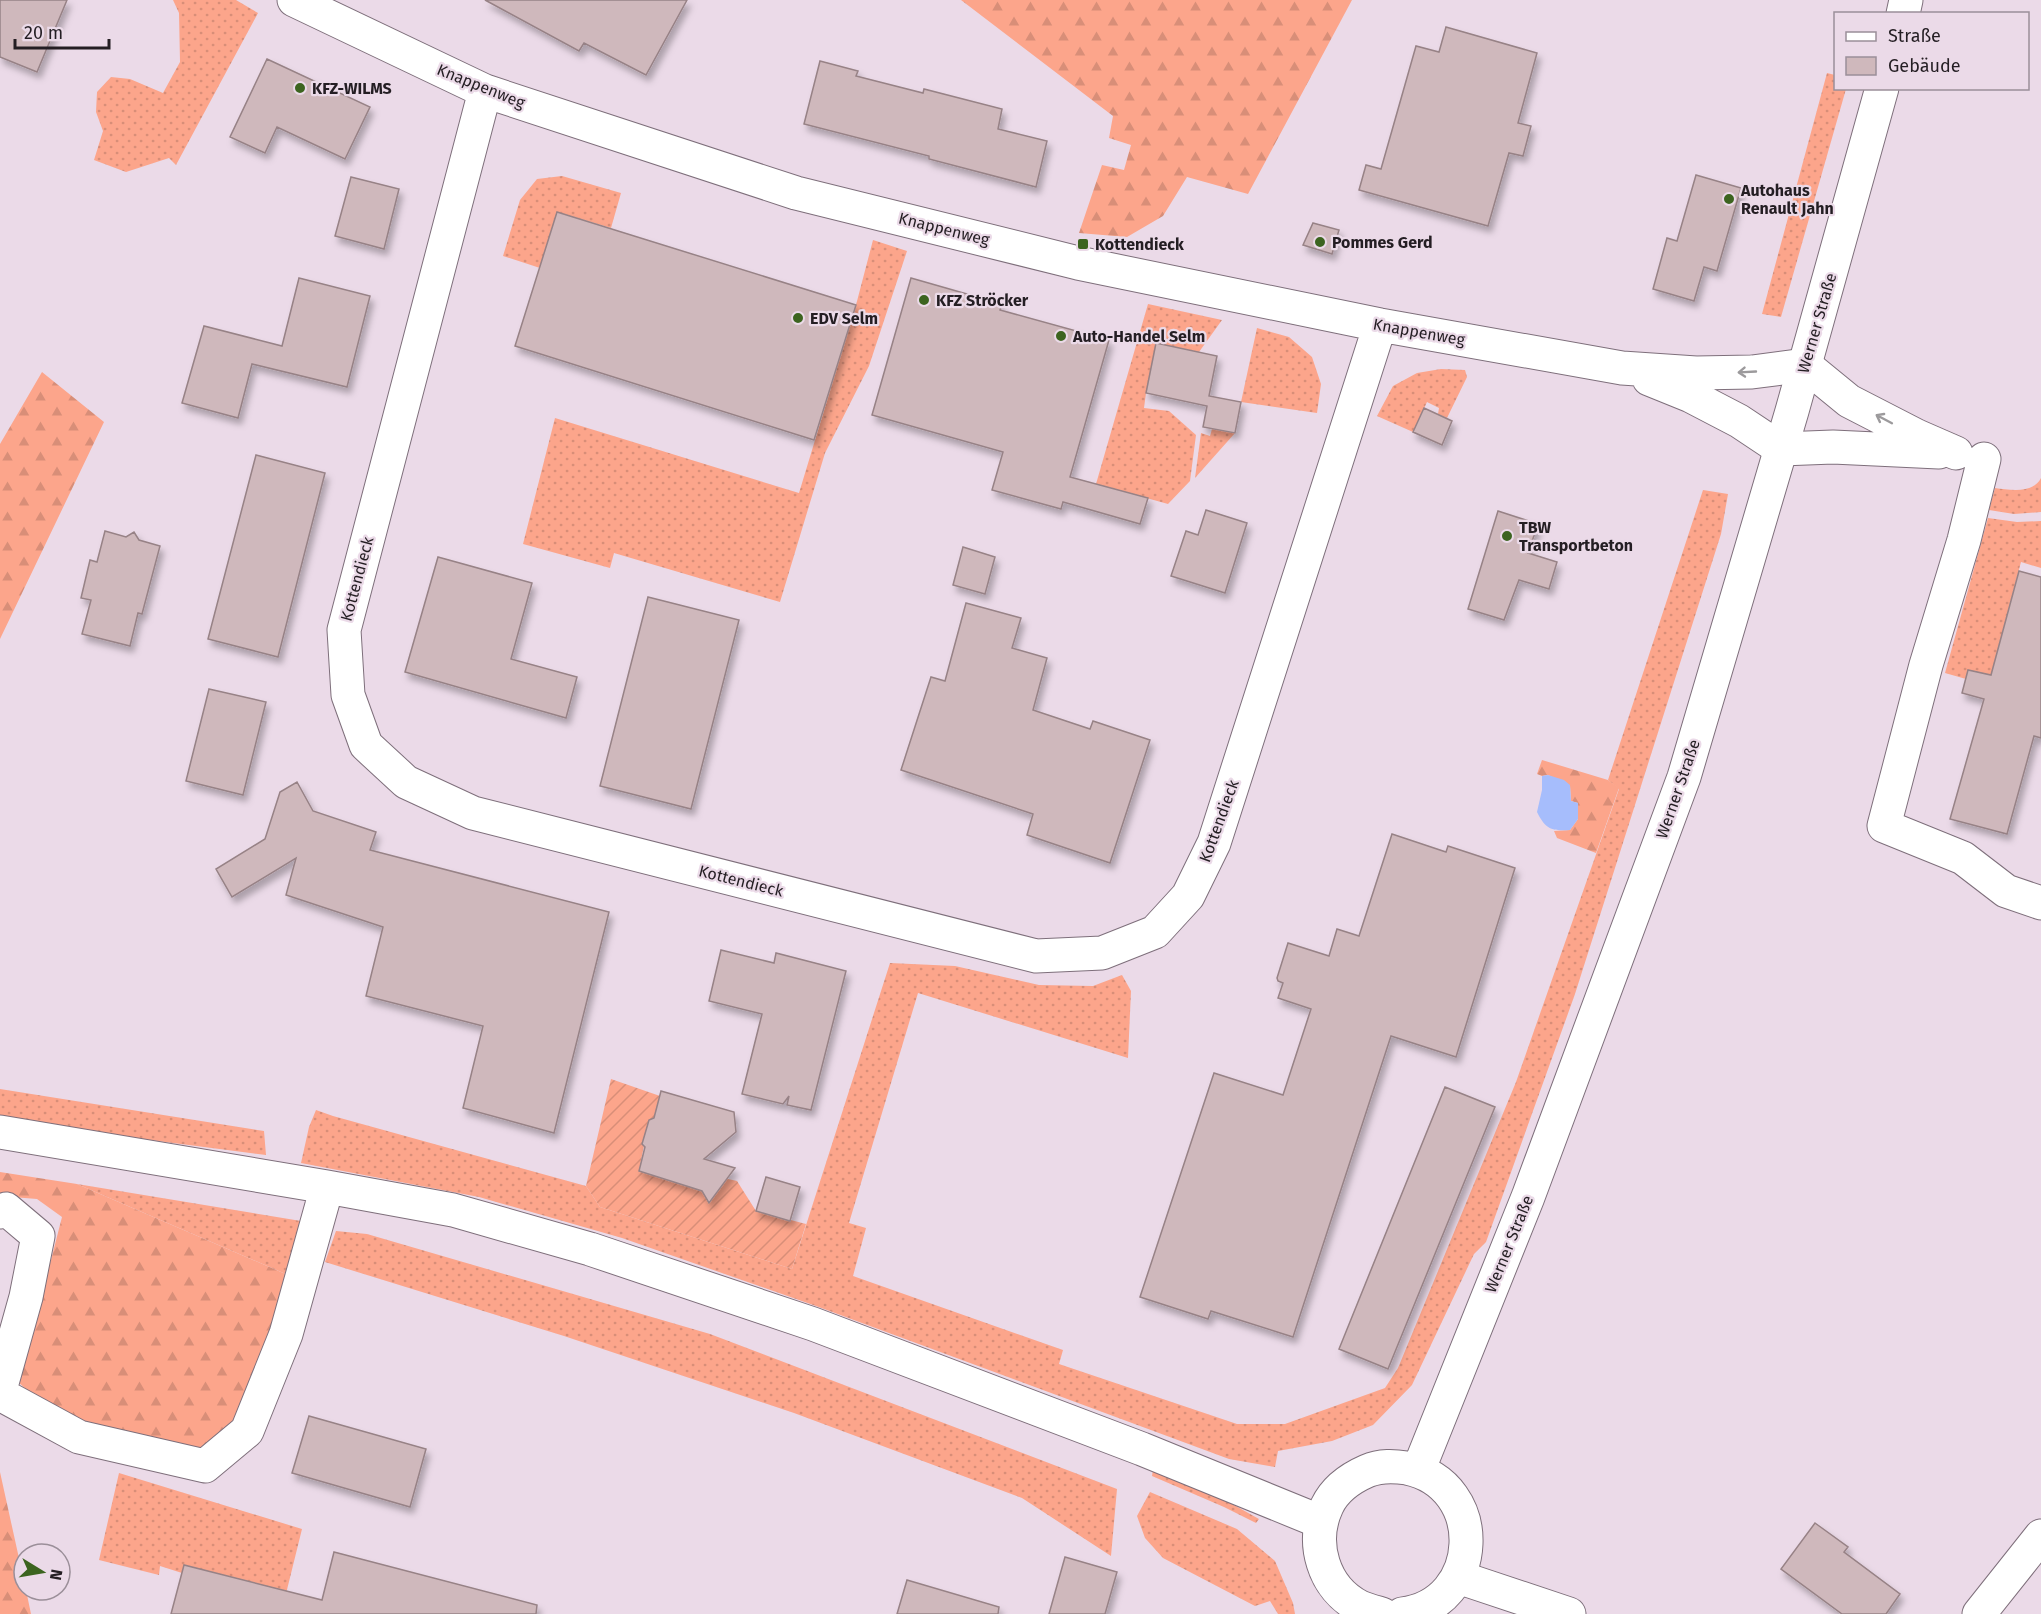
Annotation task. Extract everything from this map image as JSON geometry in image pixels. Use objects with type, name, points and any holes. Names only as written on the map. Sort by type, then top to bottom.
[{"type":"street","name":"Knappenweg","points":[[294,0],[485,91],[796,193],[1078,263],[1380,325],[1622,368],[1730,373],[1805,365]]},
{"type":"street","name":"Werner Straße","points":[[1418,1471],[1527,1197],[1684,777],[1781,449],[1881,90]]},
{"type":"street","name":"Kottendieck","points":[[485,91],[344,630],[348,695],[366,745],[406,782],[473,813],[1036,956],[1102,953],[1155,932],[1188,896],[1214,843],[1380,325]]},
{"type":"street","points":[[1805,365],[1849,401],[1917,436],[1980,457]]},
{"type":"street","name":"Knappenweg","points":[[1622,368],[1691,396],[1739,421],[1781,449]]},
{"type":"street","points":[[1781,449],[1833,447],[1980,457]]},
{"type":"street","points":[[1980,457],[1964,540],[1926,665],[1884,826],[1963,858],[2006,891],[2041,903]]},
{"type":"street","points":[[0,1132],[453,1210],[590,1249],[813,1324],[1142,1449],[1321,1522]]},
{"type":"street","points":[[0,1212],[6,1209],[38,1236],[26,1297],[0,1392],[79,1437],[205,1466],[247,1431],[286,1334],[327,1187]]},
{"type":"street","points":[[1367,1612],[1344,1597],[1331,1581],[1322,1562],[1318,1542],[1321,1522],[1328,1503],[1340,1488],[1356,1476],[1374,1468],[1394,1466],[1418,1471],[1433,1478],[1450,1492],[1462,1512],[1467,1533],[1466,1556],[1458,1576],[1444,1594],[1426,1607],[1402,1614]]},
{"type":"street","points":[[1979,1614],[2041,1536]]},
{"type":"street","points":[[1458,1576],[1569,1614]]},
{"type":"green space","points":[[173,0],[236,0],[258,13],[176,165],[169,158],[126,172],[94,160],[103,131],[96,112],[97,92],[111,77],[130,79],[163,93],[180,62],[179,13]]},
{"type":"green space","points":[[961,0],[1352,0],[1248,194],[1187,177],[1163,216],[1127,237],[1079,233],[1102,165],[1124,170],[1131,145],[1109,138],[1113,116]]},
{"type":"green space","points":[[1827,73],[1834,75],[1834,90],[1846,90],[1781,317],[1762,314]]},
{"type":"green space","points":[[562,176],[621,193],[611,228],[557,212],[540,268],[503,256],[520,200],[537,179]]},
{"type":"green space","points":[[873,240],[907,251],[869,366],[825,453],[780,602],[614,553],[610,568],[523,544],[555,418],[799,493],[856,305]]},
{"type":"green space","points":[[1148,304],[1222,320],[1199,352],[1156,343],[1144,408],[1169,411],[1196,435],[1190,481],[1168,504],[1096,484]]},
{"type":"green space","points":[[1257,328],[1289,337],[1312,357],[1321,384],[1317,413],[1241,402]]},
{"type":"green space","points":[[1441,369],[1465,370],[1467,377],[1447,418],[1438,414],[1439,408],[1427,402],[1413,432],[1377,416],[1393,386],[1417,373]]},
{"type":"green space","points":[[42,372],[104,422],[0,639],[0,444]]},
{"type":"green space","points":[[1212,429],[1235,433],[1195,478],[1201,433],[1210,436]]},
{"type":"green space","points":[[2041,478],[2041,512],[2014,514],[1989,510],[1995,488],[2027,489],[2033,487]]},
{"type":"green space","points":[[1703,490],[1728,494],[1721,534],[1575,994],[1486,1242],[1474,1254],[1412,1385],[1373,1425],[1332,1441],[1278,1451],[1275,1467],[1229,1459],[816,1306],[622,1238],[479,1197],[301,1163],[309,1127],[316,1110],[586,1186],[600,1207],[792,1269],[890,963],[955,966],[1039,985],[1093,986],[1122,975],[1131,991],[1128,1058],[918,993],[849,1223],[866,1228],[853,1276],[1063,1350],[1059,1364],[1237,1424],[1285,1424],[1385,1388],[1398,1368],[1516,1082],[1619,789],[1608,780]]},
{"type":"green space","points":[[1988,518],[2017,522],[2041,521],[2041,568],[2021,562],[1991,675],[1968,670],[1966,679],[1945,673]]},
{"type":"green space","points":[[1542,760],[1608,780],[1619,788],[1596,853],[1557,838],[1554,831],[1570,830],[1578,819],[1578,803],[1571,801],[1570,786],[1548,775],[1537,774]]},
{"type":"green space","points":[[611,1079],[660,1096],[654,1118],[649,1120],[639,1171],[702,1191],[710,1197],[714,1196],[718,1190],[719,1177],[737,1181],[756,1211],[806,1224],[792,1269],[600,1207],[586,1186]]},
{"type":"green space","points":[[0,1089],[264,1131],[266,1155],[50,1127],[0,1117]]},
{"type":"green space","points":[[0,1172],[77,1184],[288,1275],[275,1334],[235,1427],[217,1443],[190,1455],[53,1413],[18,1382],[20,1345],[51,1260],[62,1217],[37,1199],[0,1196]]},
{"type":"green space","points":[[77,1184],[307,1222],[288,1275]]},
{"type":"green space","points":[[336,1231],[367,1234],[710,1334],[1117,1489],[1111,1556],[1022,1498],[794,1413],[564,1336],[325,1262]]},
{"type":"green space","points":[[1153,1470],[1225,1500],[1259,1519],[1256,1523],[1152,1476]]},
{"type":"green space","points":[[0,1472],[15,1542],[12,1542],[12,1602],[28,1602],[31,1614],[0,1614]]},
{"type":"green space","points":[[119,1473],[302,1529],[281,1614],[276,1589],[184,1565],[182,1573],[160,1566],[159,1575],[99,1560]]},
{"type":"green space","points":[[1150,1492],[1237,1529],[1275,1561],[1293,1603],[1295,1614],[1278,1614],[1270,1601],[1255,1606],[1163,1558],[1145,1538],[1137,1516]]},
{"type":"water","points":[[1548,775],[1564,780],[1570,785],[1571,801],[1578,803],[1578,819],[1570,830],[1550,828],[1543,823],[1537,812],[1542,790],[1542,776]]},
{"type":"building","points":[[0,0],[67,0],[37,72],[0,57]]},
{"type":"building","points":[[485,0],[687,0],[646,75],[584,43],[579,51]]},
{"type":"building","points":[[1446,27],[1537,53],[1518,123],[1531,126],[1523,156],[1509,153],[1488,226],[1359,190],[1366,165],[1381,169],[1416,46],[1439,52]]},
{"type":"building","points":[[267,59],[370,107],[345,159],[277,127],[265,153],[230,137]]},
{"type":"building","points":[[820,61],[858,71],[856,76],[923,93],[924,89],[1002,109],[998,129],[1047,141],[1036,187],[929,159],[929,156],[804,124]]},
{"type":"building","points":[[1696,175],[1741,188],[1717,271],[1704,267],[1694,301],[1653,289],[1667,238],[1677,241]]},
{"type":"building","points":[[351,177],[399,189],[384,249],[335,236]]},
{"type":"building","points":[[557,212],[856,305],[814,440],[515,346]]},
{"type":"building","points":[[1313,223],[1339,230],[1332,254],[1303,245]]},
{"type":"building","points":[[299,278],[370,296],[347,387],[252,364],[238,418],[182,403],[204,326],[282,346]]},
{"type":"building","points":[[911,278],[1002,304],[1000,310],[1109,340],[1070,477],[1148,498],[1140,524],[1063,502],[1061,509],[992,490],[1003,452],[872,415]]},
{"type":"building","points":[[1156,343],[1217,356],[1209,396],[1241,402],[1235,433],[1203,427],[1207,406],[1146,393]]},
{"type":"building","points":[[1424,408],[1452,421],[1442,445],[1413,432]]},
{"type":"building","points":[[256,455],[325,473],[278,657],[208,639]]},
{"type":"building","points":[[1206,510],[1247,523],[1225,593],[1171,576],[1186,531],[1198,535]]},
{"type":"building","points":[[1498,511],[1538,524],[1528,553],[1557,562],[1549,589],[1519,580],[1504,620],[1468,609]]},
{"type":"building","points":[[105,531],[126,537],[134,532],[139,540],[160,546],[142,614],[138,613],[130,646],[82,634],[91,600],[81,598],[90,560],[97,562]]},
{"type":"building","points":[[963,547],[995,557],[985,594],[953,585]]},
{"type":"building","points":[[438,557],[532,583],[511,659],[577,677],[566,718],[405,672]]},
{"type":"building","points":[[2019,571],[2041,577],[2041,738],[2034,736],[2007,834],[1950,819],[1984,699],[1962,693],[1968,670],[1991,675]]},
{"type":"building","points":[[648,597],[739,620],[691,809],[600,786]]},
{"type":"building","points":[[966,603],[1021,618],[1012,648],[1047,658],[1033,710],[1090,729],[1093,721],[1150,740],[1110,863],[1027,835],[1033,814],[901,770],[931,677],[945,681]]},
{"type":"building","points":[[209,689],[266,702],[243,795],[186,781]]},
{"type":"building","points":[[297,782],[313,811],[376,832],[370,850],[609,912],[554,1133],[463,1108],[483,1026],[366,996],[383,927],[286,895],[296,858],[232,897],[216,869],[265,839],[280,792]]},
{"type":"building","points":[[1392,834],[1446,852],[1448,846],[1515,868],[1456,1057],[1391,1036],[1293,1337],[1211,1311],[1208,1319],[1140,1297],[1214,1073],[1283,1095],[1311,1009],[1278,998],[1283,983],[1277,978],[1288,943],[1329,956],[1337,929],[1359,936]]},
{"type":"building","points":[[721,950],[774,963],[776,953],[846,971],[811,1110],[787,1105],[789,1096],[783,1104],[742,1094],[762,1014],[709,1001]]},
{"type":"building","points":[[1445,1087],[1495,1107],[1388,1369],[1339,1349]]},
{"type":"building","points":[[661,1091],[734,1112],[736,1132],[704,1159],[735,1168],[709,1203],[702,1191],[639,1171],[645,1147],[642,1144],[649,1120],[654,1118]]},
{"type":"building","points":[[766,1177],[800,1187],[790,1221],[756,1211]]},
{"type":"building","points":[[309,1416],[426,1449],[410,1507],[292,1473]]},
{"type":"building","points":[[1815,1523],[1848,1547],[1844,1552],[1900,1594],[1886,1614],[1842,1614],[1781,1569]]},
{"type":"building","points":[[334,1552],[537,1605],[536,1614],[171,1614],[184,1565],[322,1600]]},
{"type":"building","points":[[1065,1557],[1117,1572],[1105,1614],[1049,1614]]},
{"type":"building","points":[[907,1580],[999,1607],[998,1614],[897,1614]]},
{"type":"place","name":"KFZ-WILMS","points":[[300,88]]},
{"type":"place","name":"Autohaus Renault Jahn","points":[[1729,199]]},
{"type":"place","name":"Pommes Gerd","points":[[1320,242]]},
{"type":"place","name":"Kottendieck","points":[[1083,244]]},
{"type":"place","name":"KFZ Ströcker","points":[[924,300]]},
{"type":"place","name":"EDV Selm","points":[[798,318]]},
{"type":"place","name":"Auto-Handel Selm","points":[[1061,336]]},
{"type":"place","name":"TBW Transportbeton","points":[[1507,536]]}]
